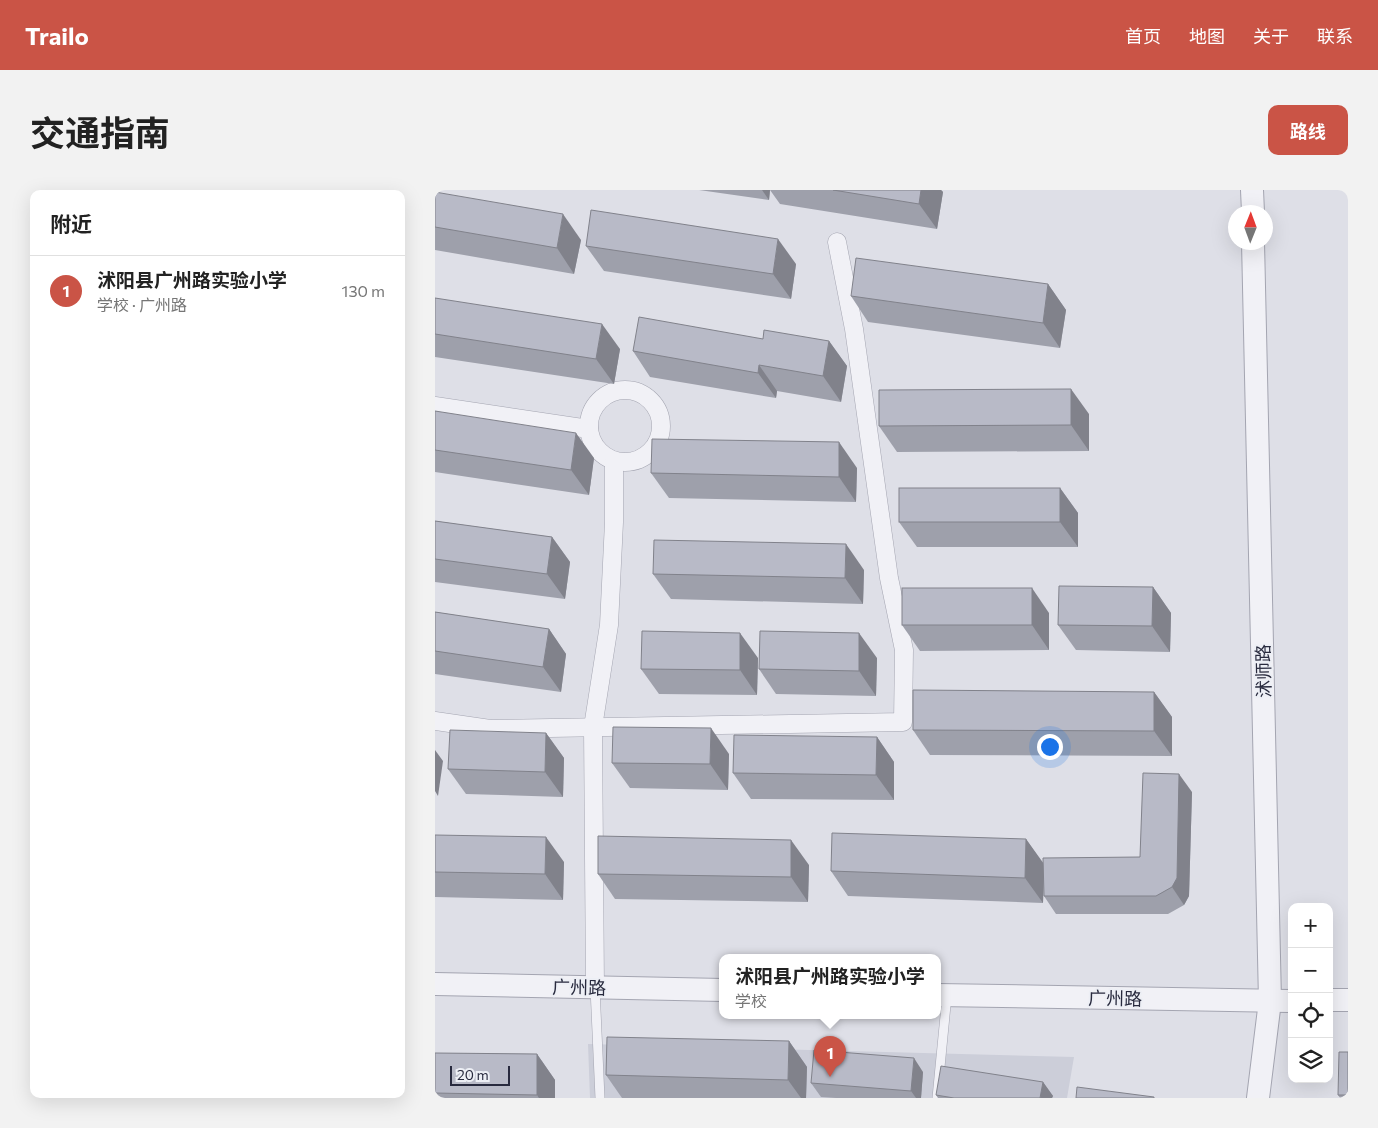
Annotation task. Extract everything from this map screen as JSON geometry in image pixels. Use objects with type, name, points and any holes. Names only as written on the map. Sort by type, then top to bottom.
[{"type":"street","points":[[1252,190],[1253,205]]},
{"type":"street","points":[[435,721],[490,729],[903,722],[904,650],[889,578],[855,330],[837,242]]},
{"type":"street","name":"沭师路","points":[[1253,250],[1281,1001],[1257,1098]]},
{"type":"street","points":[[627,390],[639,393],[649,399],[657,409],[661,420],[661,432],[657,444],[649,454],[639,460],[627,462],[614,461],[596,449],[591,440],[589,430],[590,417],[595,406],[603,397],[614,392],[627,390]]},
{"type":"street","points":[[435,406],[589,430]]},
{"type":"street","points":[[595,988],[593,727],[609,625],[614,522],[614,461]]},
{"type":"street","name":"广州路","points":[[435,984],[719,990]]},
{"type":"street","name":"广州路","points":[[942,995],[1281,1001]]},
{"type":"street","points":[[1333,1000],[1348,1000]]},
{"type":"lane","points":[[595,988],[600,1098]]},
{"type":"lane","points":[[941,1016],[942,995]]},
{"type":"lane","points":[[937,1098],[941,1019]]},
{"type":"shaded area","points":[[588,1044],[1074,1057],[1067,1098],[590,1098]]},
{"type":"building","points":[[833,190],[921,190],[919,204]]},
{"type":"building","points":[[435,192],[563,214],[557,248],[435,227]]},
{"type":"building","points":[[591,210],[778,239],[773,274],[586,246]]},
{"type":"building","points":[[856,258],[1048,284],[1043,323],[851,296]]},
{"type":"building","points":[[435,298],[602,324],[596,359],[435,334]]},
{"type":"building","points":[[639,317],[763,339],[764,330],[829,341],[823,376],[759,365],[758,373],[633,351]]},
{"type":"building","points":[[1071,389],[1071,425],[879,426],[879,390]]},
{"type":"building","points":[[435,411],[576,433],[571,470],[435,450]]},
{"type":"building","points":[[652,439],[839,442],[839,477],[651,473]]},
{"type":"building","points":[[899,488],[1060,488],[1060,522],[899,522]]},
{"type":"building","points":[[435,521],[552,537],[547,574],[435,559]]},
{"type":"building","points":[[654,540],[846,544],[845,578],[653,574]]},
{"type":"building","points":[[1059,586],[1153,587],[1152,626],[1058,625]]},
{"type":"building","points":[[902,588],[1032,588],[1032,625],[902,625]]},
{"type":"building","points":[[435,612],[549,629],[543,667],[435,651]]},
{"type":"building","points":[[642,631],[740,633],[740,670],[641,669]]},
{"type":"building","points":[[760,631],[859,633],[859,671],[759,669]]},
{"type":"building","points":[[913,690],[1154,692],[1154,731],[913,730]]},
{"type":"building","points":[[613,727],[711,728],[710,764],[612,763]]},
{"type":"building","points":[[450,730],[546,733],[545,772],[448,769]]},
{"type":"building","points":[[734,735],[877,737],[876,775],[733,773]]},
{"type":"building","points":[[1143,773],[1179,774],[1177,878],[1172,887],[1156,896],[1044,896],[1043,858],[1140,857]]},
{"type":"building","points":[[832,833],[1026,839],[1025,878],[831,871]]},
{"type":"building","points":[[435,835],[546,837],[545,874],[435,872]]},
{"type":"building","points":[[598,836],[791,840],[791,877],[598,874]]},
{"type":"building","points":[[607,1037],[789,1041],[788,1080],[606,1075]]},
{"type":"building","points":[[814,1050],[914,1058],[911,1091],[811,1083]]},
{"type":"building","points":[[1339,1052],[1348,1052],[1348,1095],[1338,1095]]},
{"type":"building","points":[[435,1053],[537,1054],[537,1095],[435,1093]]},
{"type":"building","points":[[941,1066],[1043,1082],[1040,1098],[954,1098],[936,1095]]},
{"type":"building","points":[[1077,1087],[1154,1097],[1154,1098],[1076,1098]]},
{"type":"place","name":"沭阳县广州路实验小学","points":[[830,1077]]}]
